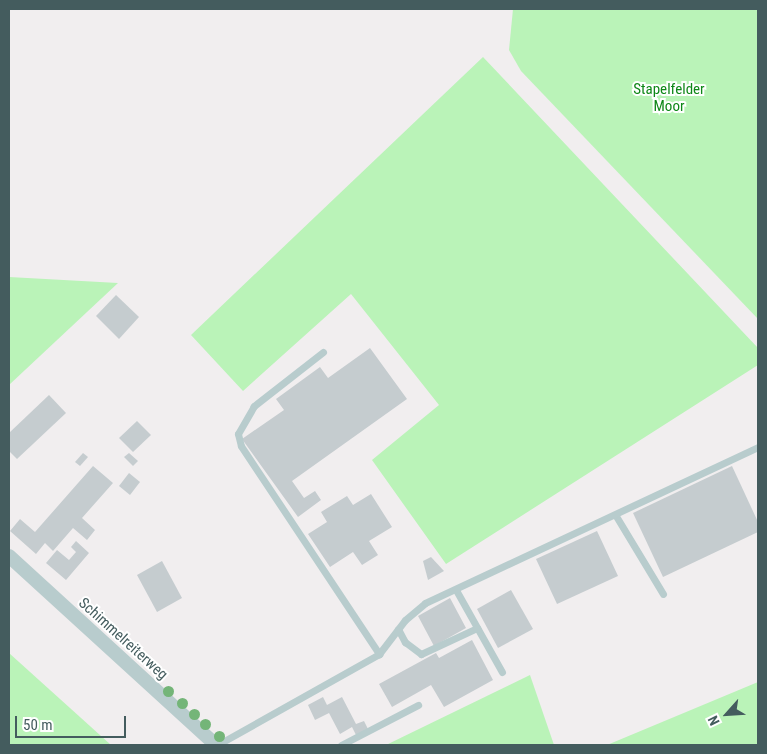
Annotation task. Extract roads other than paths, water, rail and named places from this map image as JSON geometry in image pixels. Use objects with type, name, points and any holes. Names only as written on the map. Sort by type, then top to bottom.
[{"type":"street","name":"Schimmelreiterweg","points":[[9,556],[217,745]]},
{"type":"lane","points":[[323,352],[254,406],[238,434],[241,446],[378,654]]},
{"type":"lane","points":[[217,745],[378,654],[398,629],[426,603],[616,516],[758,447]]},
{"type":"lane","points":[[616,516],[663,594]]},
{"type":"lane","points":[[456,590],[502,672]]},
{"type":"lane","points":[[398,629],[405,642],[421,654],[477,628]]},
{"type":"lane","points":[[340,745],[418,705]]},
{"type":"park label","name":"Stapelfelder Moor","points":[[669,98]]}]
